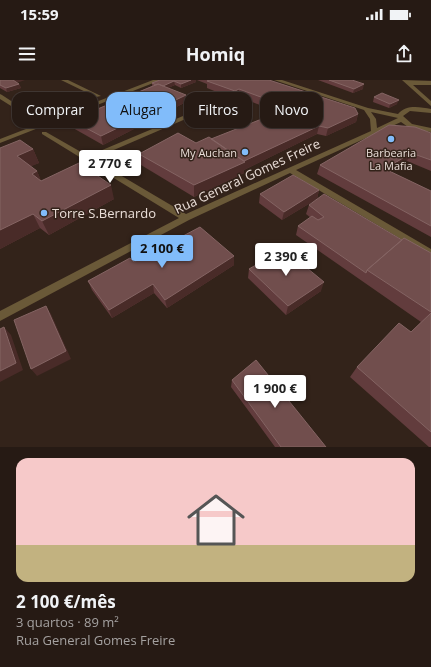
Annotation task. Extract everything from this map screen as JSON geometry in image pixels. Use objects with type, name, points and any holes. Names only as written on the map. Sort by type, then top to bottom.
[{"type":"street","points":[[64,80],[90,92]]},
{"type":"street","points":[[0,141],[158,80]]},
{"type":"street","points":[[276,80],[294,82],[366,109],[401,118],[411,126],[430,131]]},
{"type":"street","points":[[406,81],[431,83]]},
{"type":"street","points":[[406,81],[431,104]]},
{"type":"street","points":[[0,96],[12,104]]},
{"type":"street","points":[[366,109],[373,120],[374,131]]},
{"type":"street","name":"Rua General Gomes Freire","points":[[0,316],[186,218],[401,118],[401,113],[410,109],[431,111]]},
{"type":"street","points":[[88,159],[184,117]]},
{"type":"street","points":[[44,132],[186,218]]},
{"type":"street","points":[[290,170],[431,252]]},
{"type":"building","points":[[0,80],[13,80],[19,84],[6,88],[0,85]]},
{"type":"building","points":[[160,80],[191,80],[181,84],[174,81],[163,86],[152,83]]},
{"type":"building","points":[[269,80],[306,92],[260,92],[260,97],[252,94],[252,92],[239,89],[235,91],[207,81]]},
{"type":"building","points":[[329,80],[352,80],[364,84],[354,89]]},
{"type":"building","points":[[158,84],[184,94],[184,96],[176,100],[176,92],[139,92]]},
{"type":"building","points":[[382,93],[399,100],[390,104],[374,97]]},
{"type":"building","points":[[323,98],[355,108],[358,114],[328,128],[323,127]]},
{"type":"building","points":[[106,106],[106,128],[118,128],[101,136],[86,128],[98,128],[98,109]]},
{"type":"building","points":[[260,120],[260,128],[315,128],[244,161],[211,139],[239,128],[252,128],[252,123]]},
{"type":"building","points":[[389,125],[415,127],[431,133],[431,160],[411,153],[385,169],[431,191],[431,226],[320,165]]},
{"type":"building","points":[[178,133],[196,143],[209,137],[245,162],[194,185],[139,154]]},
{"type":"building","name":"Torre S.Bernardo","points":[[20,140],[33,149],[17,156],[37,171],[32,174],[41,181],[79,163],[111,185],[42,221],[33,214],[0,230],[0,148]]},
{"type":"building","points":[[293,175],[319,190],[284,212],[260,194]]},
{"type":"building","points":[[324,194],[402,240],[367,270],[366,273],[298,226],[312,216],[318,220],[324,217],[309,205]]},
{"type":"building","points":[[200,227],[234,256],[165,300],[153,284],[109,310],[88,281],[130,258],[134,262]]},
{"type":"building","points":[[404,238],[431,253],[431,312],[367,270]]},
{"type":"building","points":[[284,249],[324,282],[288,306],[249,269]]},
{"type":"building","points":[[46,306],[66,351],[31,369],[14,320]]},
{"type":"building","points":[[431,313],[431,432],[357,367],[399,323],[411,332]]},
{"type":"building","points":[[4,327],[16,363],[0,371],[0,329]]},
{"type":"building","points":[[256,360],[326,447],[281,447],[232,380]]},
{"type":"place","name":"Barbearia La Mafia","points":[[391,139]]},
{"type":"place","name":"My Auchan","points":[[245,152]]},
{"type":"place","name":"Torre S.Bernardo","points":[[44,213]]}]
